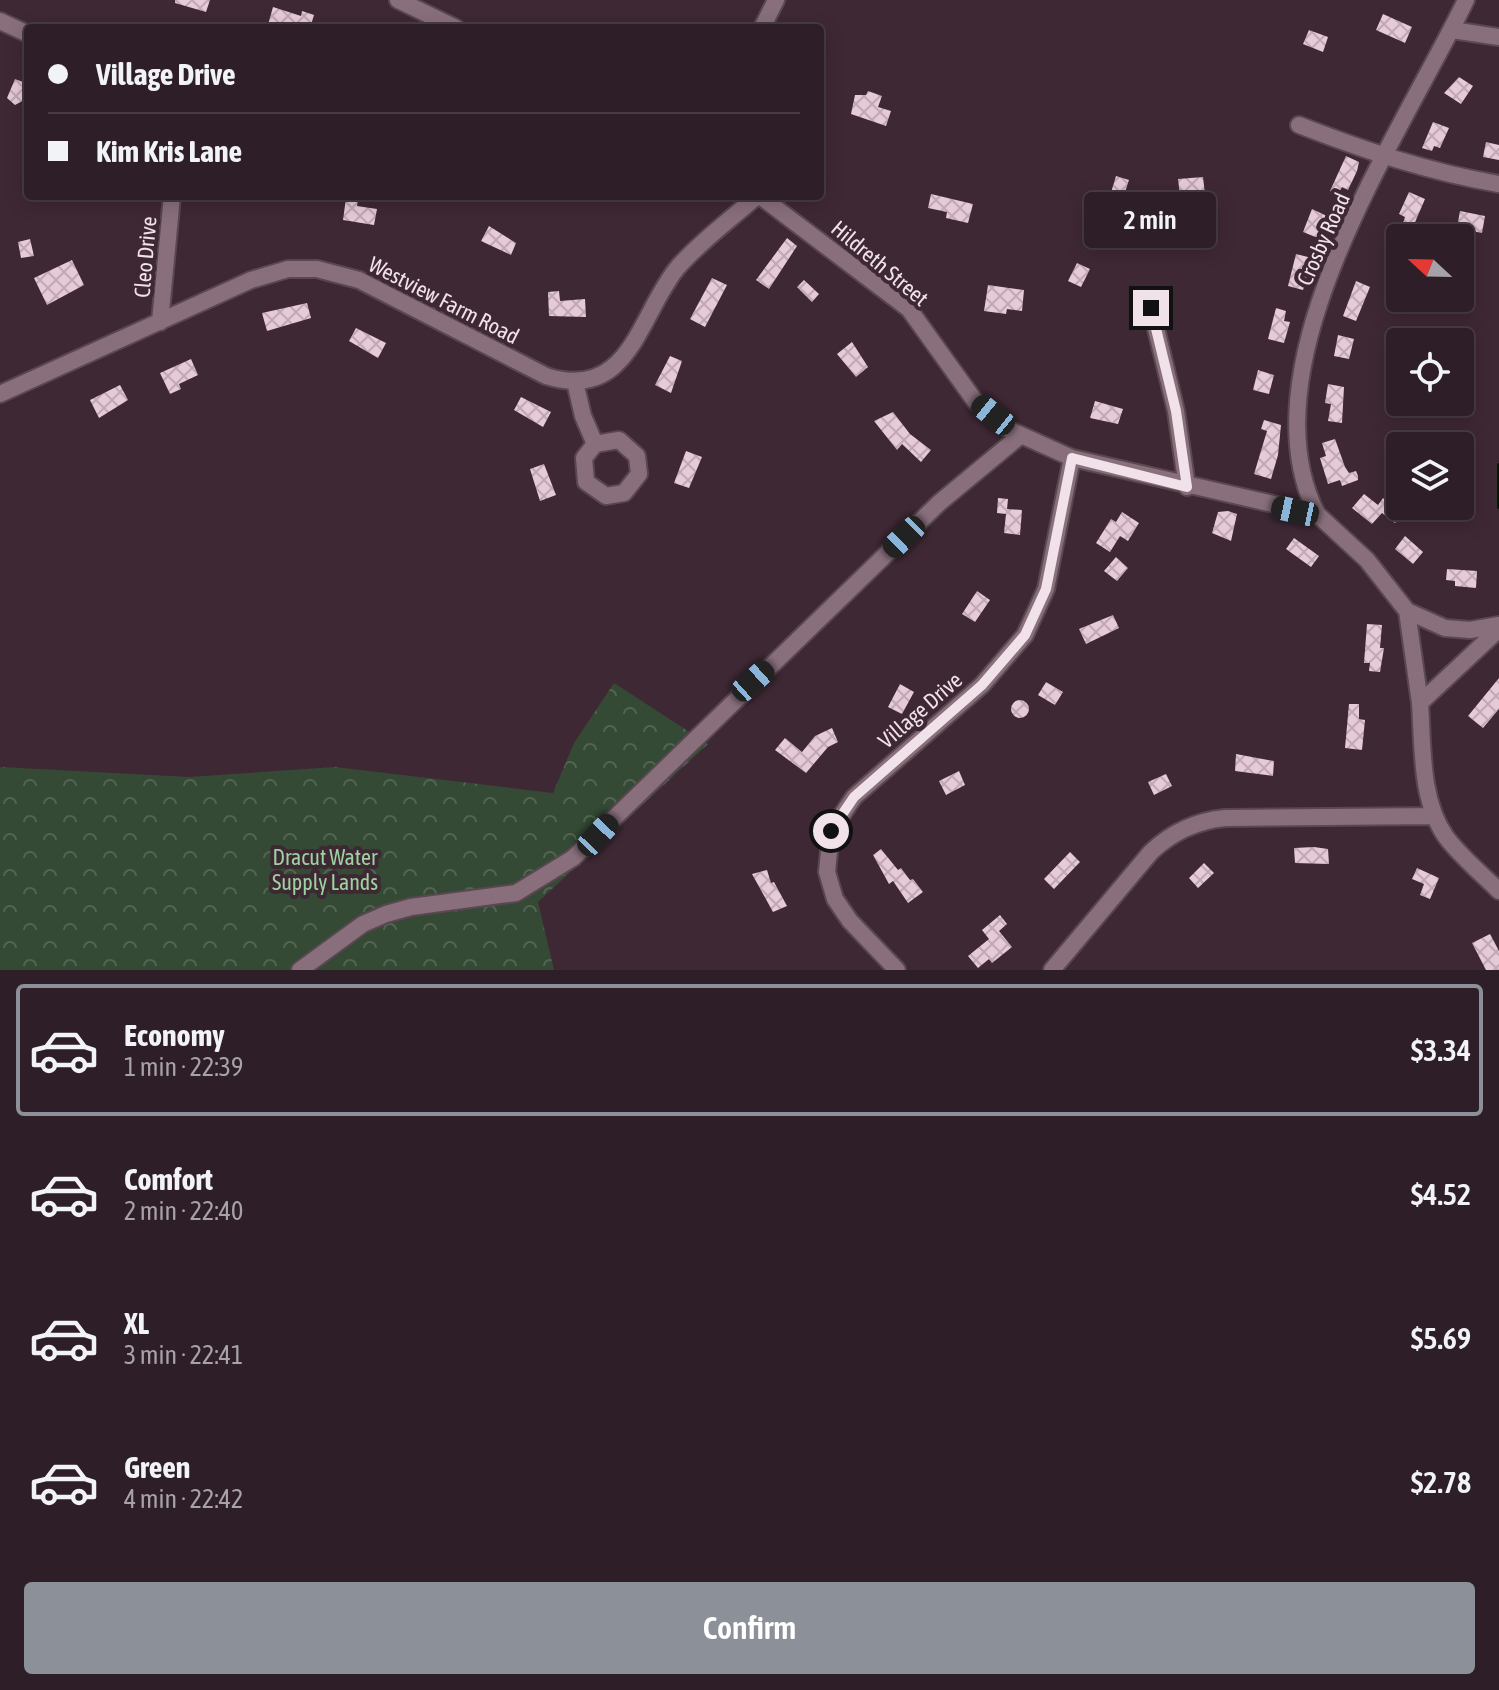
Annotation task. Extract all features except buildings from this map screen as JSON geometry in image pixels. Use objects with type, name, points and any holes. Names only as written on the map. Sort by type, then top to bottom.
[{"type":"street","points":[[398,0],[448,24]]},
{"type":"street","points":[[764,24],[776,0]]},
{"type":"street","name":"Crosby Road","points":[[1317,514],[1302,477],[1296,444],[1300,363],[1324,289],[1385,158],[1466,0]]},
{"type":"street","points":[[0,21],[24,32]]},
{"type":"street","points":[[1452,30],[1499,37]]},
{"type":"street","points":[[1299,125],[1385,158],[1438,174],[1499,184]]},
{"type":"street","name":"Cleo Drive","points":[[160,322],[172,200]]},
{"type":"street","points":[[595,444],[583,416],[575,382],[602,374],[625,357],[663,288],[681,263],[753,200]]},
{"type":"street","name":"Hildreth Street","points":[[763,200],[909,309],[975,401],[1021,435],[1072,458],[1187,487],[1317,514]]},
{"type":"street","name":"Westview Farm Road","points":[[0,394],[251,280],[288,269],[317,269],[359,280],[546,376],[575,382]]},
{"type":"street","points":[[1151,308],[1176,411],[1187,487]]},
{"type":"street","points":[[300,970],[352,931],[386,914],[411,907],[516,893],[573,858],[939,503],[1021,435]]},
{"type":"street","name":"Village Drive","points":[[897,970],[850,921],[835,899],[826,859],[831,831],[854,797],[982,685],[1025,635],[1046,589],[1072,458]]},
{"type":"street","points":[[1317,514],[1367,560],[1407,611],[1445,628],[1470,630],[1499,627]]},
{"type":"street","points":[[1407,611],[1420,703],[1425,770],[1435,816],[1447,837],[1499,891]]},
{"type":"street","points":[[1420,703],[1499,627]]},
{"type":"street","points":[[1052,970],[1142,861],[1179,830],[1225,818],[1435,816]]},
{"type":"green space","name":"Dracut Water Supply Lands","points":[[614,683],[708,744],[538,902],[554,970],[0,970],[0,767],[189,777],[335,767],[553,793],[574,743]]},
{"type":"waterway","points":[[1499,465],[1499,507]]},
{"type":"route","points":[[831,831],[844,807],[982,685],[1025,635],[1046,589],[1072,458],[1187,487],[1176,411],[1151,308]]}]
